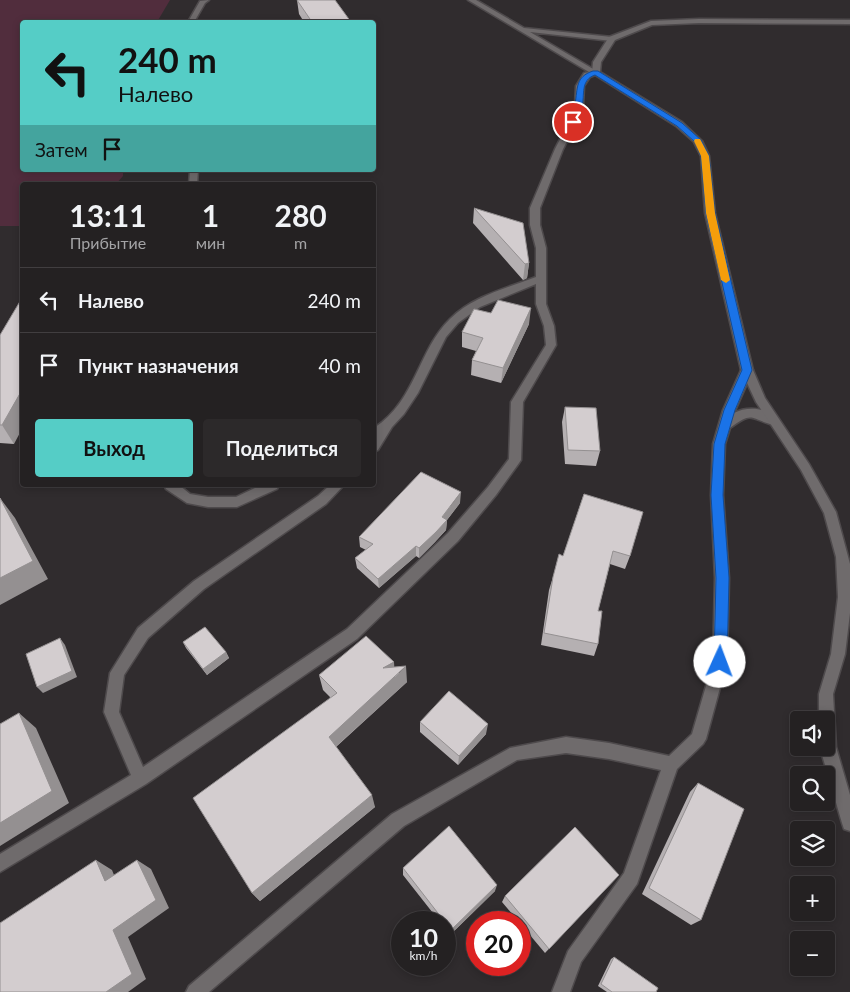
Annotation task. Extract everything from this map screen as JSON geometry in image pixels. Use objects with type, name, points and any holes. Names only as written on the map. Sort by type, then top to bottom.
[{"type":"street","points":[[192,20],[202,2],[206,0]]},
{"type":"street","points":[[471,0],[679,124],[698,141],[705,156],[710,213],[747,370],[760,399],[805,467],[830,512],[843,557],[845,597],[838,654],[826,694],[828,747],[850,823]]},
{"type":"street","points":[[520,28],[550,33],[612,38],[651,23],[698,21],[848,22]]},
{"type":"street","points":[[596,73],[597,62],[612,38]]},
{"type":"street","points":[[0,864],[140,778],[352,634],[453,537],[492,491],[515,460],[517,402],[551,344],[549,326],[541,304],[541,248],[535,226],[535,208],[559,149],[573,122],[579,105],[580,86],[587,75],[596,73]]},
{"type":"street","points":[[376,444],[419,382],[444,331],[460,316],[481,302],[542,278]]},
{"type":"street","points":[[561,992],[574,957],[630,878],[671,764],[698,739],[720,662],[722,578],[717,495],[719,444],[724,426],[747,370]]},
{"type":"street","points":[[724,426],[743,413],[757,412],[773,421]]},
{"type":"street","points":[[376,433],[386,427]]},
{"type":"street","points":[[173,487],[187,498],[218,502],[237,502],[269,487]]},
{"type":"street","points":[[140,778],[111,712],[117,673],[143,633],[199,585],[322,500],[336,487]]},
{"type":"street","points":[[195,992],[398,820],[515,753],[566,745],[609,751],[671,764]]},
{"type":"shaded area","points":[[0,0],[170,0],[158,20],[20,20],[20,172],[123,172],[123,176],[118,182],[20,182],[20,226],[0,226]]},
{"type":"building","points":[[297,0],[335,0],[350,20],[311,20]]},
{"type":"building","points":[[474,208],[523,223],[529,263],[525,264]]},
{"type":"building","points":[[498,300],[531,308],[503,368],[472,360],[483,338],[462,332],[474,309],[491,313]]},
{"type":"building","points":[[20,301],[20,394],[2,425],[0,425],[0,335]]},
{"type":"building","points":[[565,407],[596,408],[600,451],[568,450]]},
{"type":"building","points":[[421,472],[461,492],[442,517],[447,520],[436,532],[419,548],[416,546],[378,579],[355,558],[373,544],[359,537]]},
{"type":"building","points":[[584,494],[643,512],[630,556],[613,551],[598,611],[602,611],[598,644],[544,633],[553,577],[559,554],[563,556]]},
{"type":"building","points":[[0,498],[33,561],[0,578]]},
{"type":"building","points":[[205,627],[226,652],[203,669],[183,642]]},
{"type":"building","points":[[366,636],[394,662],[383,668],[406,666],[329,737],[372,795],[252,893],[193,798],[337,693],[319,675]]},
{"type":"building","points":[[60,638],[72,671],[37,687],[26,654]]},
{"type":"building","points":[[449,691],[488,724],[459,756],[420,722]]},
{"type":"building","points":[[19,713],[52,791],[0,823],[0,724]]},
{"type":"building","points":[[698,783],[744,809],[701,920],[649,888]]},
{"type":"building","points":[[449,826],[497,885],[470,911],[466,911],[466,915],[456,925],[456,911],[436,911],[403,868]]},
{"type":"building","points":[[575,827],[619,875],[549,949],[531,927],[531,911],[517,911],[505,896]]},
{"type":"building","points":[[96,860],[105,881],[137,860],[156,900],[113,930],[132,974],[106,992],[0,992],[0,923]]},
{"type":"building","points":[[614,957],[658,988],[656,992],[612,992],[601,984]]},
{"type":"slow traffic","points":[[698,141],[705,156],[710,213],[726,280]]},
{"type":"route","points":[[573,122],[579,105],[580,86],[587,75],[596,73],[679,124],[698,141],[705,156],[710,213],[747,370],[729,410],[719,444],[717,495],[722,578],[720,662]]}]
